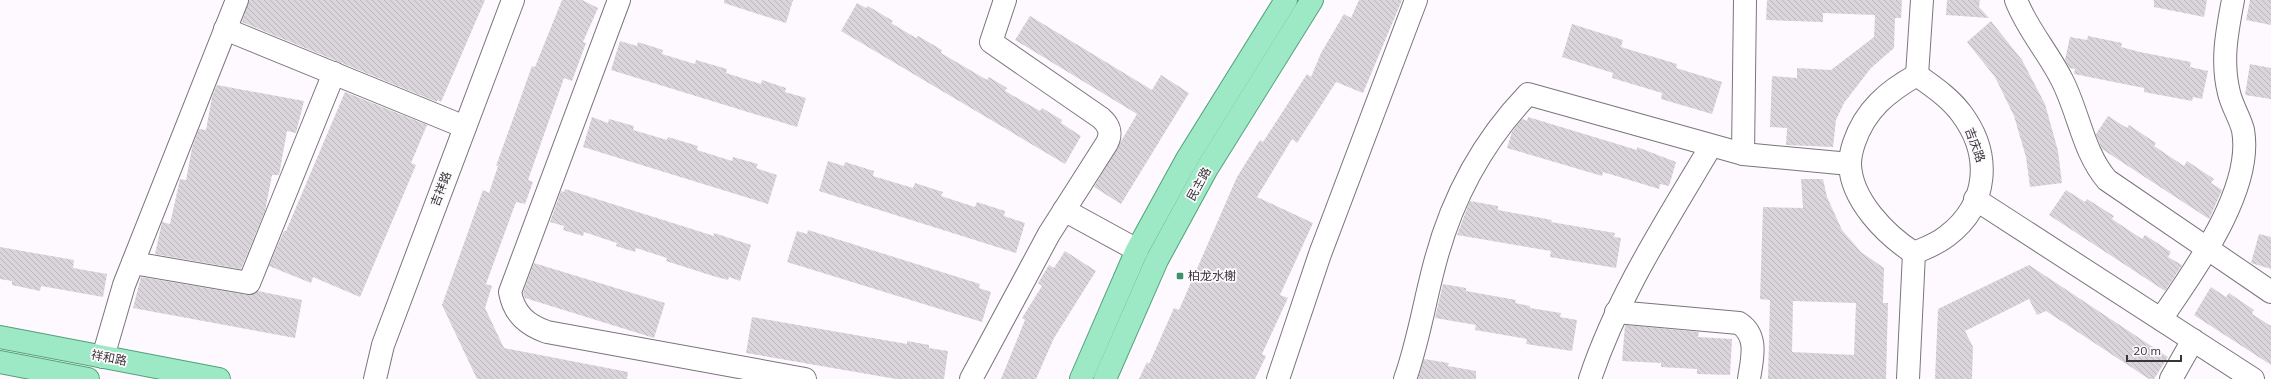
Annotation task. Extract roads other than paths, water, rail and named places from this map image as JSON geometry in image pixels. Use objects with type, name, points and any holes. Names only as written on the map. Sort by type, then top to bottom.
[{"type":"main road","name":"民主路","points":[[1081,379],[1138,250],[1187,159],[1286,0]]},
{"type":"main road","name":"民主路","points":[[1105,379],[1157,260],[1206,170],[1312,0]]},
{"type":"main road","name":"祥和路","points":[[0,337],[219,379]]},
{"type":"main road","name":"祥和路","points":[[0,362],[88,379]]},
{"type":"street","points":[[103,357],[124,284],[237,0]]},
{"type":"street","name":"吉祥路","points":[[375,379],[383,345],[513,0]]},
{"type":"street","points":[[619,0],[510,292],[512,301],[521,317],[528,324],[547,332],[701,370],[805,379]]},
{"type":"street","points":[[970,379],[1049,234],[1109,138],[1109,128],[1101,118],[991,42],[1005,0]]},
{"type":"street","points":[[1278,379],[1320,254],[1416,0]]},
{"type":"street","points":[[1743,154],[1745,0]]},
{"type":"street","points":[[1908,379],[1914,253],[1884,230],[1872,215],[1854,182],[1850,164],[1856,140],[1871,111],[1894,88],[1917,75],[1922,0]]},
{"type":"street","points":[[2016,0],[2027,25],[2062,80],[2081,125],[2092,160],[2099,171],[2116,188],[2271,292]]},
{"type":"street","points":[[2161,319],[2207,249],[2225,214],[2242,158],[2243,129],[2229,95],[2224,60],[2225,43],[2233,0]]},
{"type":"street","points":[[225,29],[464,127]]},
{"type":"street","points":[[133,263],[249,283],[334,74]]},
{"type":"street","name":"吉庆路","points":[[1914,253],[1935,244],[1947,236],[1967,214],[1976,199],[1984,167],[1976,139],[1960,112],[1950,101],[1917,75]]},
{"type":"street","points":[[1405,379],[1436,258],[1457,199],[1486,144],[1528,94],[1743,154],[1850,164]]},
{"type":"street","points":[[1590,379],[1616,312],[1633,278],[1711,146]]},
{"type":"street","points":[[1976,199],[2253,379]]},
{"type":"street","points":[[1064,210],[1138,250]]},
{"type":"street","points":[[1616,312],[1739,323],[1747,330],[1753,342],[1749,379]]},
{"type":"street","points":[[2171,379],[2193,340]]},
{"type":"place","name":"柏龙水榭","points":[[1180,276]]}]
